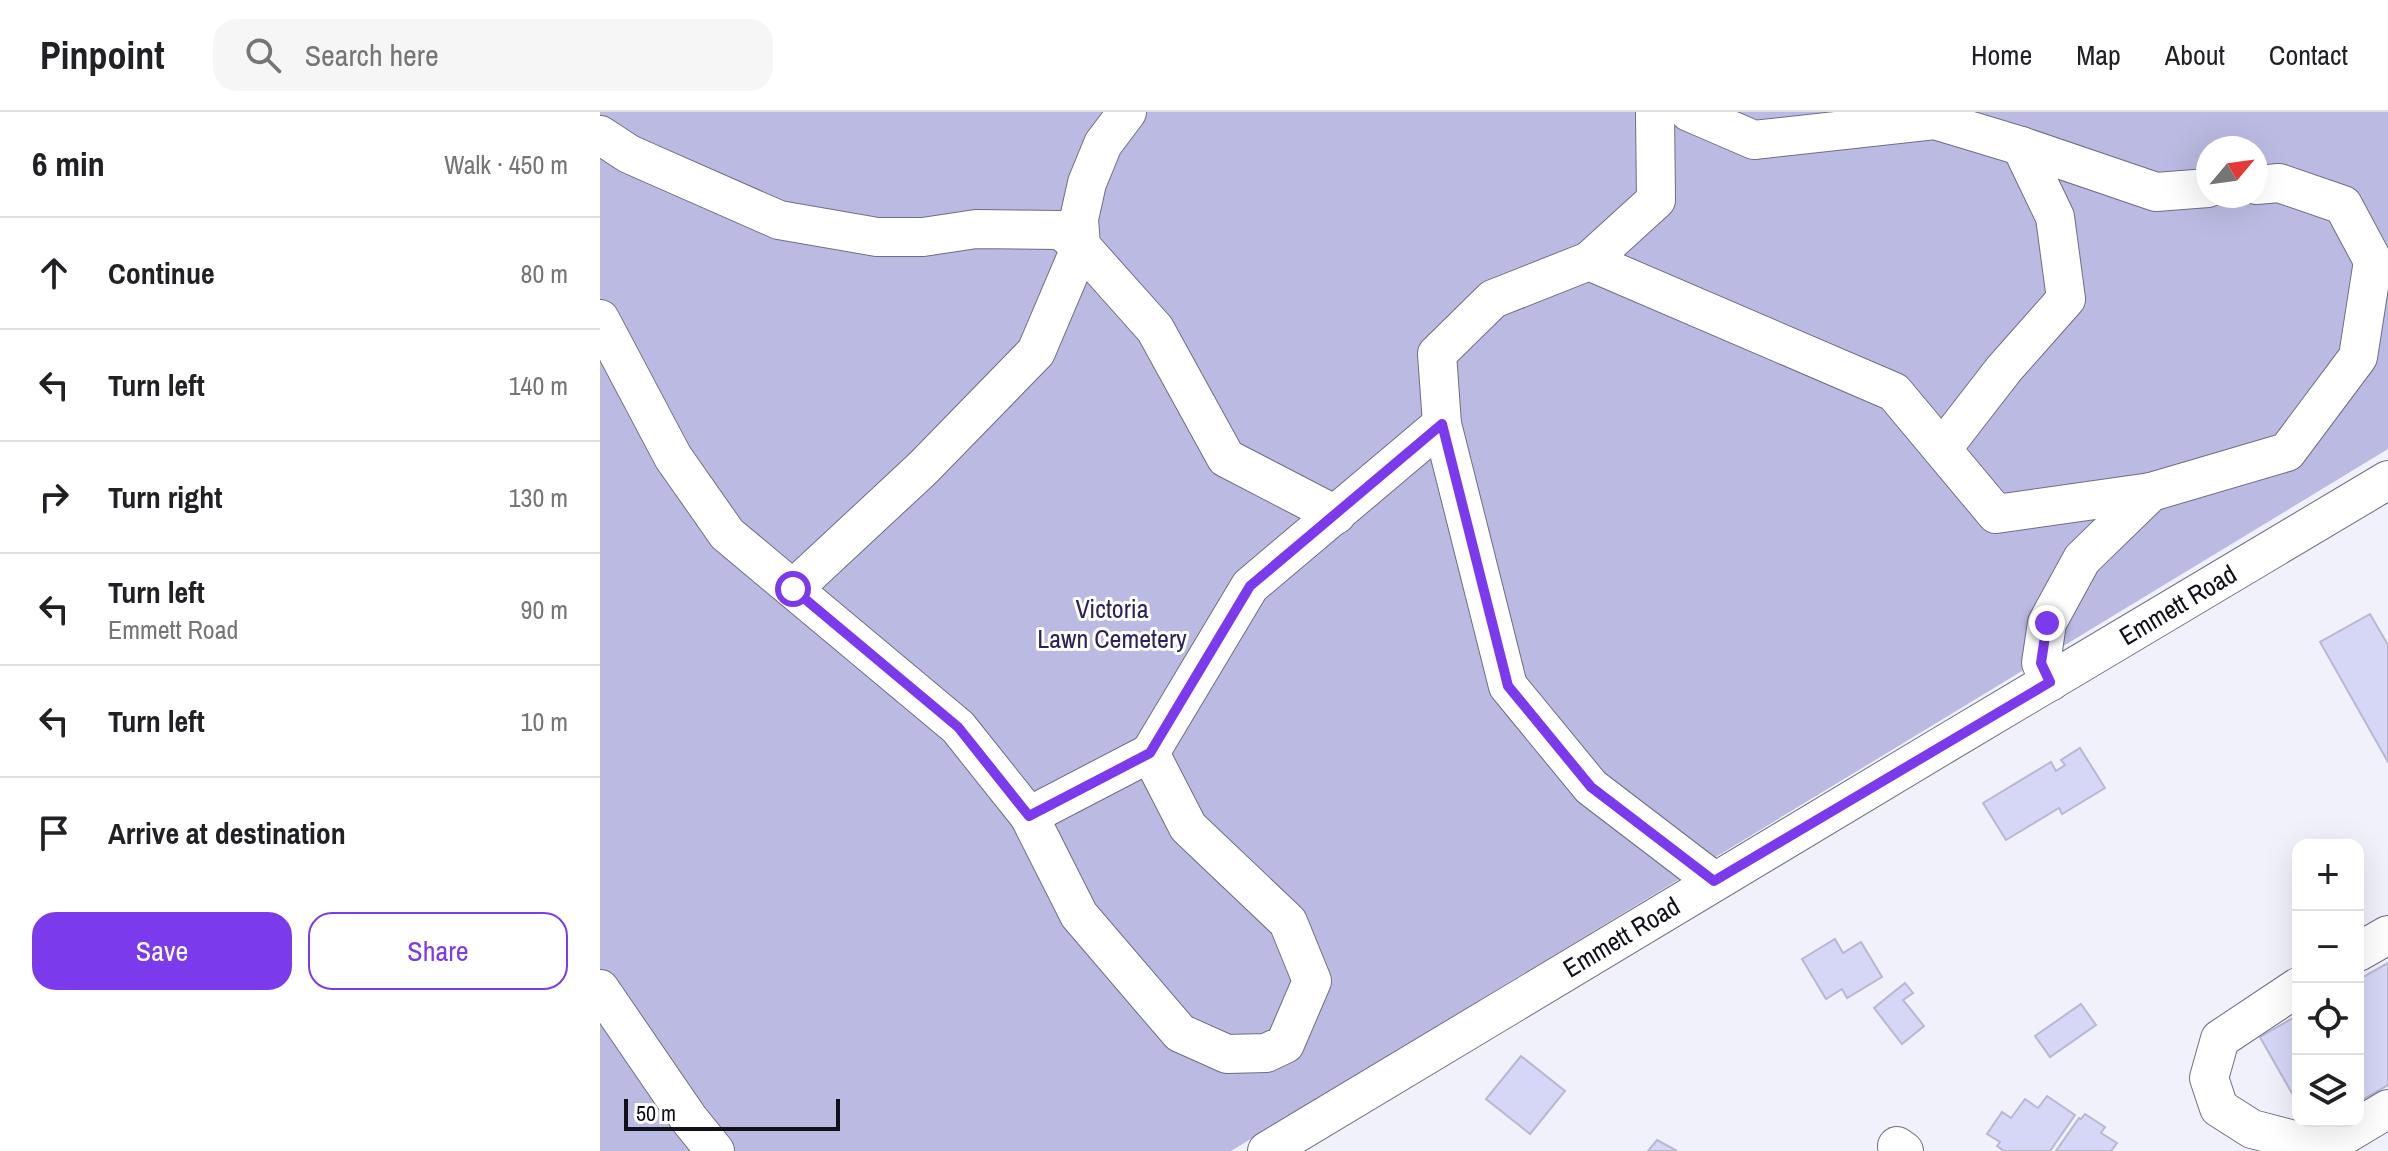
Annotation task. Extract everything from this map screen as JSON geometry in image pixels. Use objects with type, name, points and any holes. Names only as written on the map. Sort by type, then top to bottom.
[{"type":"street","points":[[793,589],[923,468],[1036,352],[1081,246],[1079,219],[1087,183],[1103,144],[1127,112]]},
{"type":"street","points":[[1655,112],[1656,200],[1589,261],[1493,299],[1437,354],[1442,424],[1508,686],[1591,787],[1714,881]]},
{"type":"street","points":[[1689,112],[1754,140],[1935,120],[2156,192],[2196,189]]},
{"type":"street","points":[[600,135],[629,154],[779,220],[877,237],[923,237],[976,229],[1060,230],[1081,246],[1155,329],[1226,458],[1336,515]]},
{"type":"street","points":[[1942,449],[2004,369],[2066,299],[2055,217],[2021,146]]},
{"type":"street","points":[[1589,261],[1894,392],[1996,514],[2151,492],[2287,452],[2358,357],[2373,261],[2343,205],[2279,183],[2268,184]]},
{"type":"street","points":[[600,319],[673,457],[727,534],[958,727],[1029,816],[1079,915],[1180,1033],[1227,1054],[1266,1053],[1285,1044],[1312,981],[1288,922],[1188,827],[1150,753]]},
{"type":"street","points":[[1029,816],[1150,753],[1250,586],[1442,424]]},
{"type":"street","name":"Emmett Road","points":[[1267,1151],[2388,480]]},
{"type":"street","points":[[2050,682],[2041,663],[2047,623],[2082,559],[2151,492]]},
{"type":"street","points":[[2364,949],[2388,935]]},
{"type":"street","points":[[600,989],[689,1119],[715,1151]]},
{"type":"street","points":[[2292,991],[2220,1039],[2209,1078],[2219,1108],[2252,1129],[2294,1140],[2333,1142],[2388,1109]]},
{"type":"green space","name":"Victoria Lawn Cemetery","points":[[600,112],[2388,112],[2388,449],[1231,1151],[600,1151]]},
{"type":"building","points":[[2370,614],[2388,645],[2388,762],[2320,642]]},
{"type":"building","points":[[2080,748],[2105,788],[2062,814],[2059,808],[2006,840],[1983,803],[2051,762],[2056,771],[2065,765],[2061,760]]},
{"type":"building","points":[[1835,939],[1843,953],[1861,942],[1882,977],[1847,998],[1842,989],[1826,999],[1802,959]]},
{"type":"building","points":[[2388,963],[2388,1085],[2364,1099],[2364,983],[2364,977]]},
{"type":"building","points":[[1905,983],[1913,993],[1903,1000],[1924,1026],[1902,1044],[1874,1008]]},
{"type":"building","points":[[2081,1004],[2096,1025],[2050,1057],[2035,1036]]},
{"type":"building","points":[[2292,1018],[2292,1093],[2260,1037]]},
{"type":"building","points":[[1521,1056],[1565,1091],[1530,1134],[1486,1099]]},
{"type":"building","points":[[2047,1096],[2075,1115],[2050,1151],[2004,1151],[1997,1146],[2000,1142],[1987,1134],[2002,1112],[2011,1118],[2025,1099],[2038,1108]]},
{"type":"building","points":[[2085,1114],[2105,1127],[2101,1133],[2117,1143],[2111,1151],[2056,1151],[2079,1118]]},
{"type":"building","points":[[1657,1140],[1677,1151],[1648,1151]]},
{"type":"route","points":[[793,589],[958,727],[1029,816],[1150,753],[1250,586],[1442,424],[1508,686],[1591,787],[1714,881],[2050,682],[2041,663],[2047,623]]}]
